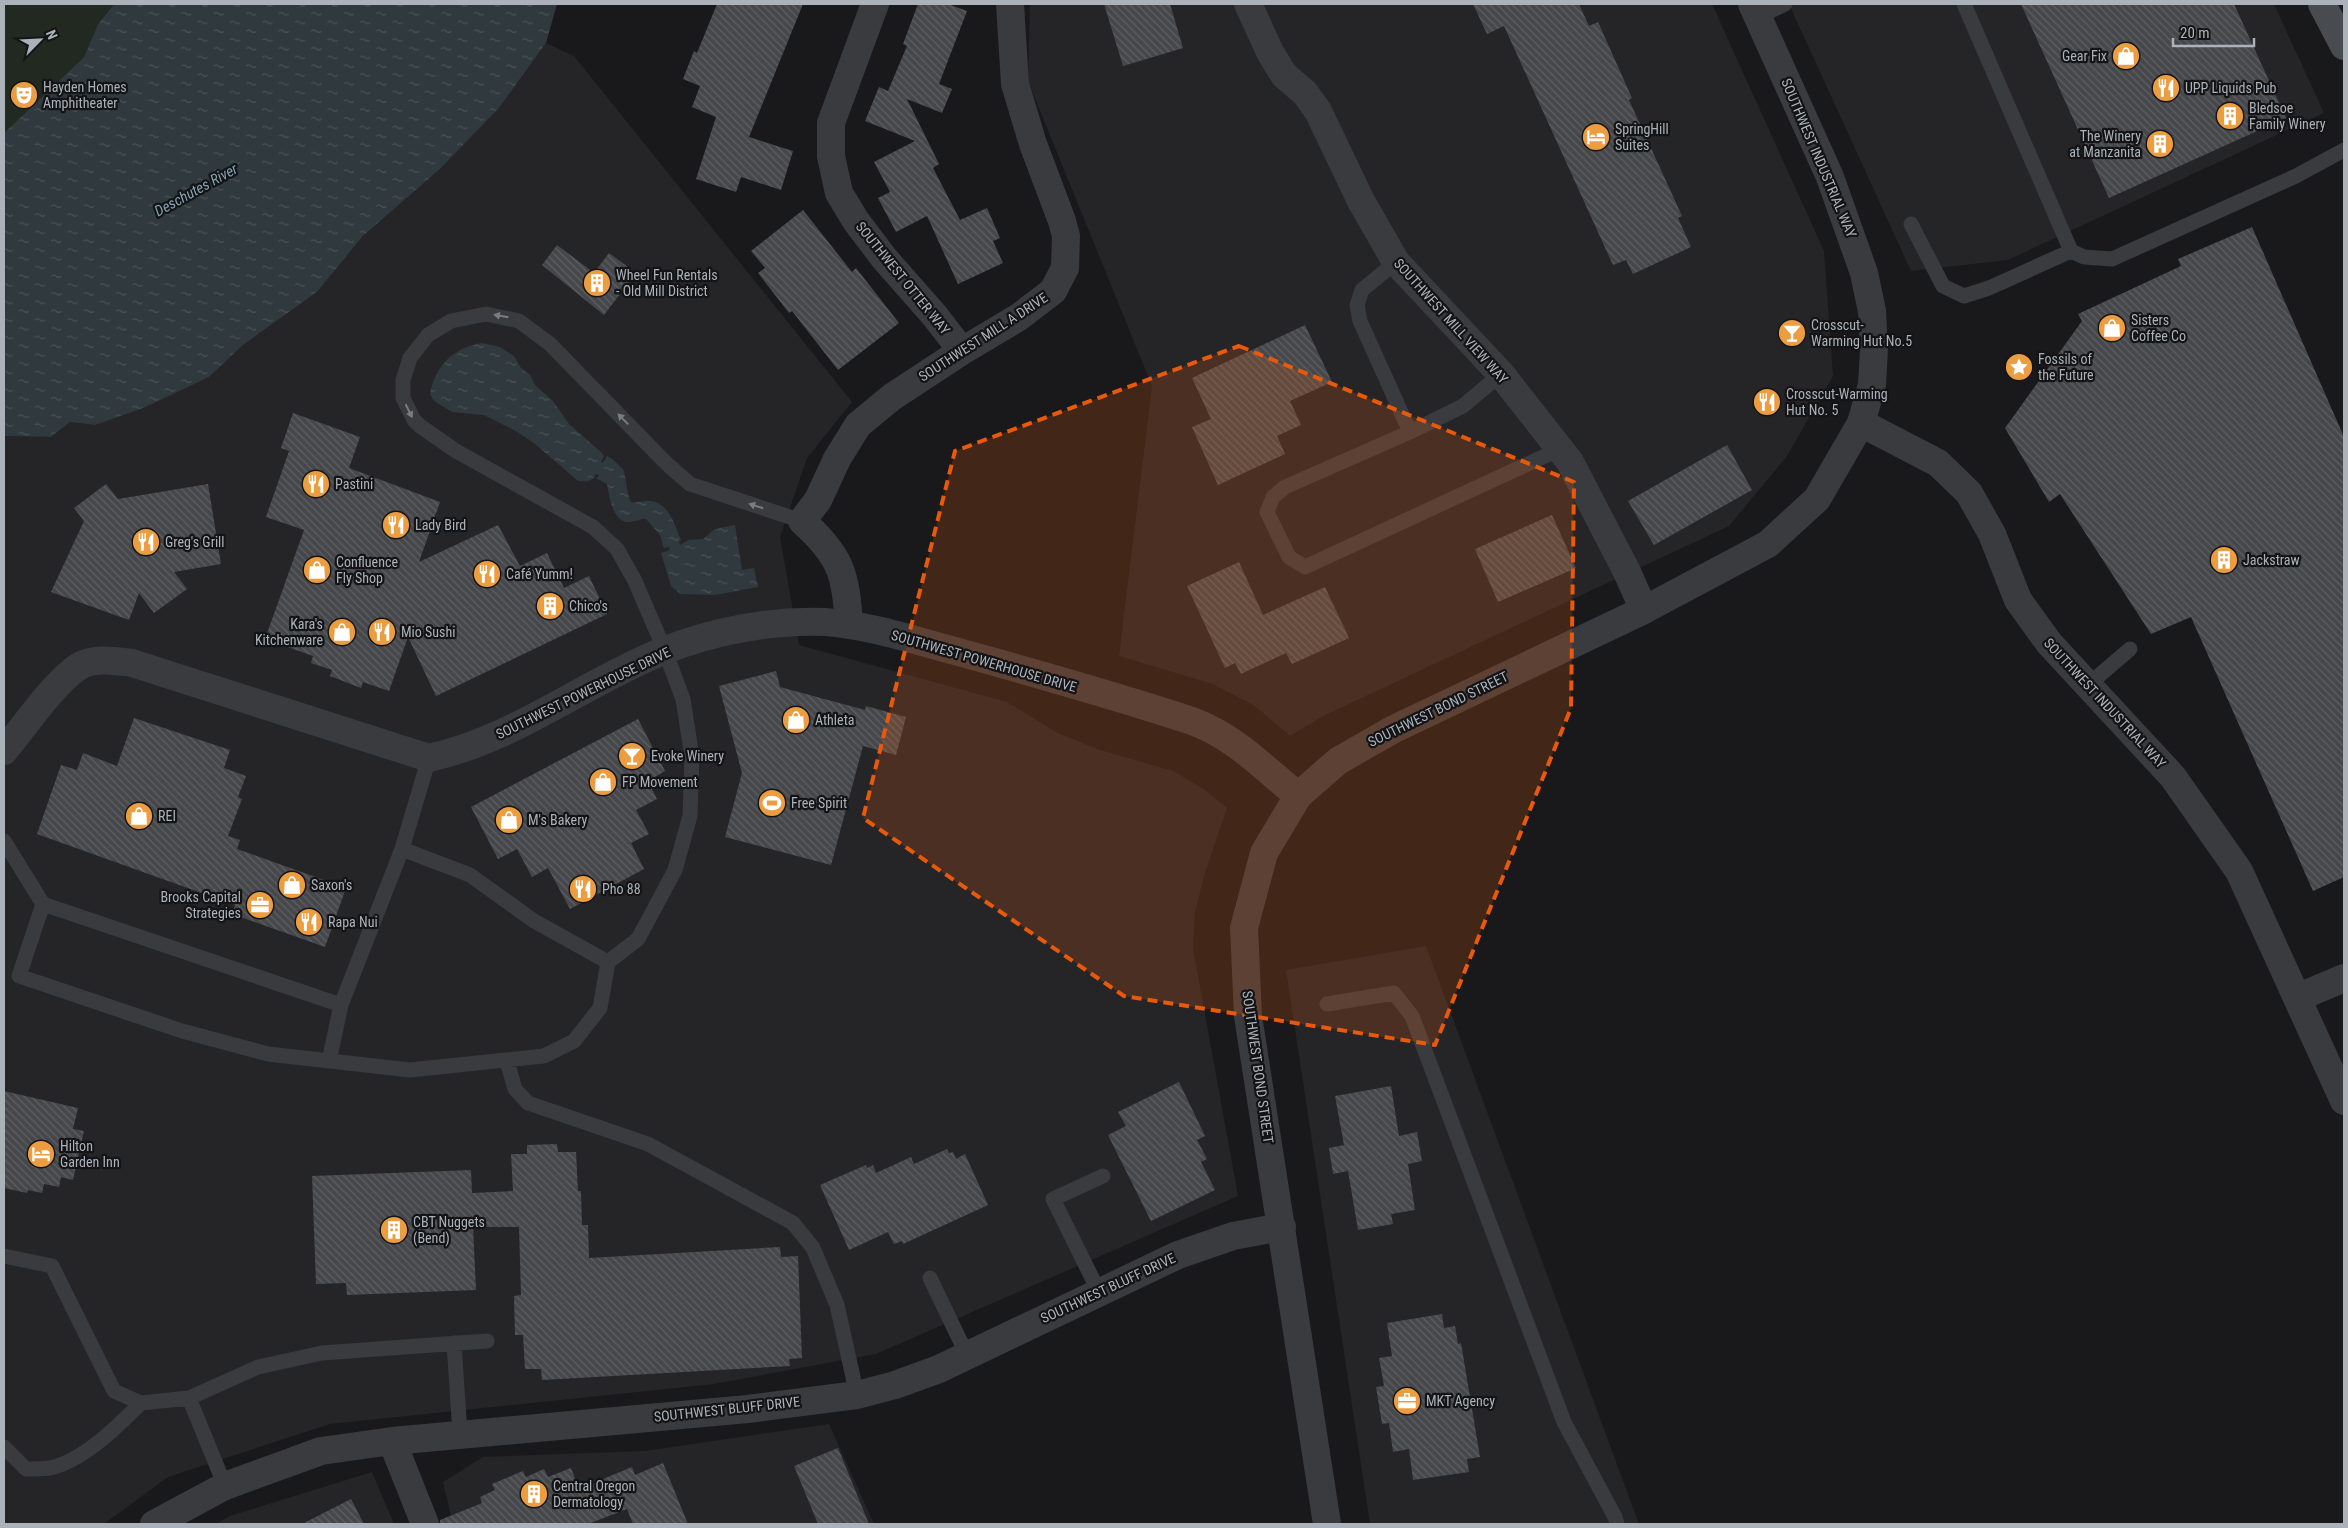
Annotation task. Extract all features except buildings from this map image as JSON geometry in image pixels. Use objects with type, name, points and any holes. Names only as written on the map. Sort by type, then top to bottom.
[{"type":"main road","points":[[2322,4],[2344,46]]},
{"type":"street","name":"SOUTHWEST OTTER WAY","points":[[875,4],[831,123],[831,156],[839,193],[856,221],[884,258],[935,316],[962,351]]},
{"type":"street","name":"SOUTHWEST MILL A DRIVE","points":[[802,521],[818,500],[837,459],[858,425],[892,397],[962,351],[1019,317],[1053,291],[1065,268],[1066,236],[1062,220],[1033,144],[1015,84],[1010,4]]},
{"type":"street","name":"SOUTHWEST MILL VIEW WAY","points":[[1248,4],[1270,52],[1284,75],[1305,93],[1318,111],[1361,202],[1396,262],[1500,374],[1570,462],[1627,572],[1644,610]]},
{"type":"street","name":"SOUTHWEST INDUSTRIAL WAY","points":[[1755,10],[1830,177],[1864,273],[1872,311],[1874,349],[1872,385],[1861,423],[1938,463],[1969,493],[1992,534],[2018,600],[2048,643],[2173,777],[2239,872],[2344,1101]]},
{"type":"street","name":"SOUTHWEST BOND STREET","points":[[1328,1524],[1248,1016],[1244,928],[1264,853],[1298,796],[1338,761],[1394,728],[1644,610],[1768,544],[1817,499],[1861,423]]},
{"type":"street","points":[[802,521],[822,542],[841,568],[846,591],[848,625]]},
{"type":"street","name":"SOUTHWEST POWERHOUSE DRIVE","points":[[4,751],[59,684],[80,666],[106,660],[132,663],[429,758],[458,752],[504,734],[665,651],[708,637],[769,625],[811,622],[848,625],[985,660],[1200,724],[1233,742],[1298,796]]},
{"type":"street","points":[[2298,998],[2344,978]]},
{"type":"street","name":"SOUTHWEST BLUFF DRIVE","points":[[154,1524],[226,1486],[321,1451],[392,1440],[748,1409],[857,1395],[896,1385],[967,1355],[1178,1255],[1233,1236],[1282,1227]]},
{"type":"street","points":[[392,1440],[425,1524]]},
{"type":"lane","points":[[1755,10],[1785,4]]},
{"type":"lane","points":[[1964,4],[2071,251],[2084,257],[2112,259],[2296,176],[2344,150]]},
{"type":"lane","points":[[1911,224],[1943,286],[1964,296],[1989,288],[2071,251]]},
{"type":"lane","points":[[1396,262],[1362,290],[1356,305],[1360,321],[1410,432]]},
{"type":"lane","points":[[44,904],[19,976],[182,1031],[268,1054],[410,1070],[544,1056],[574,1041],[600,1008],[608,962],[638,939],[675,870],[690,816],[692,756],[683,699],[665,651],[626,561],[603,534],[426,432],[414,420],[405,404],[403,386],[410,358],[423,340],[445,324],[469,316],[496,315],[520,321],[550,344],[667,464],[690,484],[802,521]]},
{"type":"lane","points":[[1500,374],[1463,406],[1285,488],[1273,497],[1267,512],[1289,557],[1305,567],[1560,449]]},
{"type":"lane","points":[[2088,685],[2130,649]]},
{"type":"lane","points":[[329,1061],[341,1005],[402,849],[429,758]]},
{"type":"lane","points":[[4,841],[44,904],[341,1005]]},
{"type":"lane","points":[[402,849],[470,875],[534,921],[608,962]]},
{"type":"lane","points":[[1327,1004],[1394,993],[1412,1016],[1564,1422],[1615,1517],[1616,1524]]},
{"type":"lane","points":[[506,1061],[515,1089],[528,1103],[648,1144],[792,1223],[813,1248],[837,1304],[857,1395]]},
{"type":"lane","points":[[1098,1292],[1052,1199],[1103,1176]]},
{"type":"lane","points":[[4,1256],[52,1266],[114,1391],[141,1403],[189,1398],[258,1367],[322,1353],[487,1341]]},
{"type":"lane","points":[[930,1278],[967,1355]]},
{"type":"lane","points":[[454,1343],[460,1434]]},
{"type":"lane","points":[[189,1398],[226,1486]]},
{"type":"lane","points":[[4,1447],[26,1470],[51,1468],[79,1456],[120,1424],[141,1403]]},
{"type":"highlighted area","points":[[1239,346],[1574,482],[1571,708],[1435,1045],[1124,996],[863,818],[955,451]]},
{"type":"shaded area","name":"Hayden Homes Amphitheater","points":[[4,4],[114,4],[98,24],[84,57],[4,133]]},
{"type":"shaded area","points":[[1030,4],[1712,4],[1824,251],[1833,376],[1787,456],[1729,526],[1323,716],[1290,736],[1255,706],[1213,684],[1119,656],[1152,386],[1028,81]]},
{"type":"shaded area","points":[[1789,4],[2274,4],[2324,113],[2008,260],[1911,271]]},
{"type":"shaded area","points":[[546,43],[574,56],[852,402],[807,458],[780,537],[799,645],[1007,702],[1056,732],[1097,749],[1173,771],[1204,789],[1227,808],[1205,873],[1195,912],[1193,948],[1238,1196],[876,1354],[714,1384],[330,1424],[168,1477],[104,1524],[4,1524],[4,436],[51,437],[70,422],[95,425],[209,377],[243,345],[317,292],[363,236],[440,169],[499,108]]},
{"type":"shaded area","points":[[1426,946],[1639,1524],[1370,1524],[1286,970]]},
{"type":"shaded area","points":[[829,1424],[874,1524],[453,1524],[443,1482],[483,1457],[645,1451]]},
{"type":"shaded area","points":[[372,1472],[394,1524],[216,1524],[230,1516]]},
{"type":"water","name":"Deschutes River","points":[[114,4],[557,4],[546,43],[499,108],[440,169],[363,236],[317,292],[243,345],[209,377],[143,408],[95,425],[70,422],[51,437],[4,436],[4,133],[84,57],[98,24]]},
{"type":"water","points":[[482,343],[500,347],[514,356],[521,368],[530,375],[535,385],[553,401],[569,424],[602,453],[604,456],[601,462],[603,463],[607,456],[623,469],[631,502],[651,501],[663,506],[674,522],[681,540],[679,542],[680,545],[689,540],[703,539],[715,529],[735,525],[742,570],[754,568],[758,587],[715,595],[680,594],[671,586],[661,553],[670,550],[669,547],[664,548],[660,535],[646,519],[626,522],[617,516],[612,506],[607,484],[597,479],[599,475],[596,474],[588,481],[577,480],[534,443],[514,430],[484,415],[452,412],[434,401],[430,394],[436,375],[441,367],[447,360],[463,349]]},
{"type":"place","name":"Gear Fix","points":[[2126,56]]},
{"type":"place","name":"UPP Liquids Pub","points":[[2166,88]]},
{"type":"place","name":"Hayden Homes Amphitheater","points":[[24,95]]},
{"type":"place","name":"Bledsoe Family Winery","points":[[2230,116]]},
{"type":"place","name":"SpringHill Suites","points":[[1596,137]]},
{"type":"place","name":"The Winery at Manzanita","points":[[2160,144]]},
{"type":"place","name":"Wheel Fun Rentals - Old Mill District","points":[[597,283]]},
{"type":"place","name":"Sisters Coffee Co","points":[[2112,328]]},
{"type":"place","name":"Crosscut- Warming Hut No.5","points":[[1792,333]]},
{"type":"place","name":"Fossils of the Future","points":[[2019,367]]},
{"type":"place","name":"Crosscut-Warming Hut No. 5","points":[[1767,402]]},
{"type":"place","name":"Pastini","points":[[316,484]]},
{"type":"place","name":"Lady Bird","points":[[396,525]]},
{"type":"place","name":"Greg's Grill","points":[[146,542]]},
{"type":"place","name":"Jackstraw","points":[[2224,560]]},
{"type":"place","name":"Confluence Fly Shop","points":[[317,570]]},
{"type":"place","name":"Café Yumm!","points":[[487,574]]},
{"type":"place","name":"Chico's","points":[[550,606]]},
{"type":"place","name":"Kara's Kitchenware","points":[[342,632]]},
{"type":"place","name":"Mio Sushi","points":[[382,632]]},
{"type":"place","name":"Athleta","points":[[796,720]]},
{"type":"place","name":"Evoke Winery","points":[[632,756]]},
{"type":"place","name":"FP Movement","points":[[603,782]]},
{"type":"place","name":"Free Spirit","points":[[772,803]]},
{"type":"place","name":"REI","points":[[139,816]]},
{"type":"place","name":"M's Bakery","points":[[509,820]]},
{"type":"place","name":"Saxon's","points":[[292,885]]},
{"type":"place","name":"Pho 88","points":[[583,889]]},
{"type":"place","name":"Brooks Capital Strategies","points":[[260,905]]},
{"type":"place","name":"Rapa Nui","points":[[309,922]]},
{"type":"place","name":"Hilton Garden Inn","points":[[41,1154]]},
{"type":"place","name":"CBT Nuggets (Bend)","points":[[394,1230]]},
{"type":"place","name":"MKT Agency","points":[[1407,1401]]},
{"type":"place","name":"Central Oregon Dermatology","points":[[534,1494]]}]
